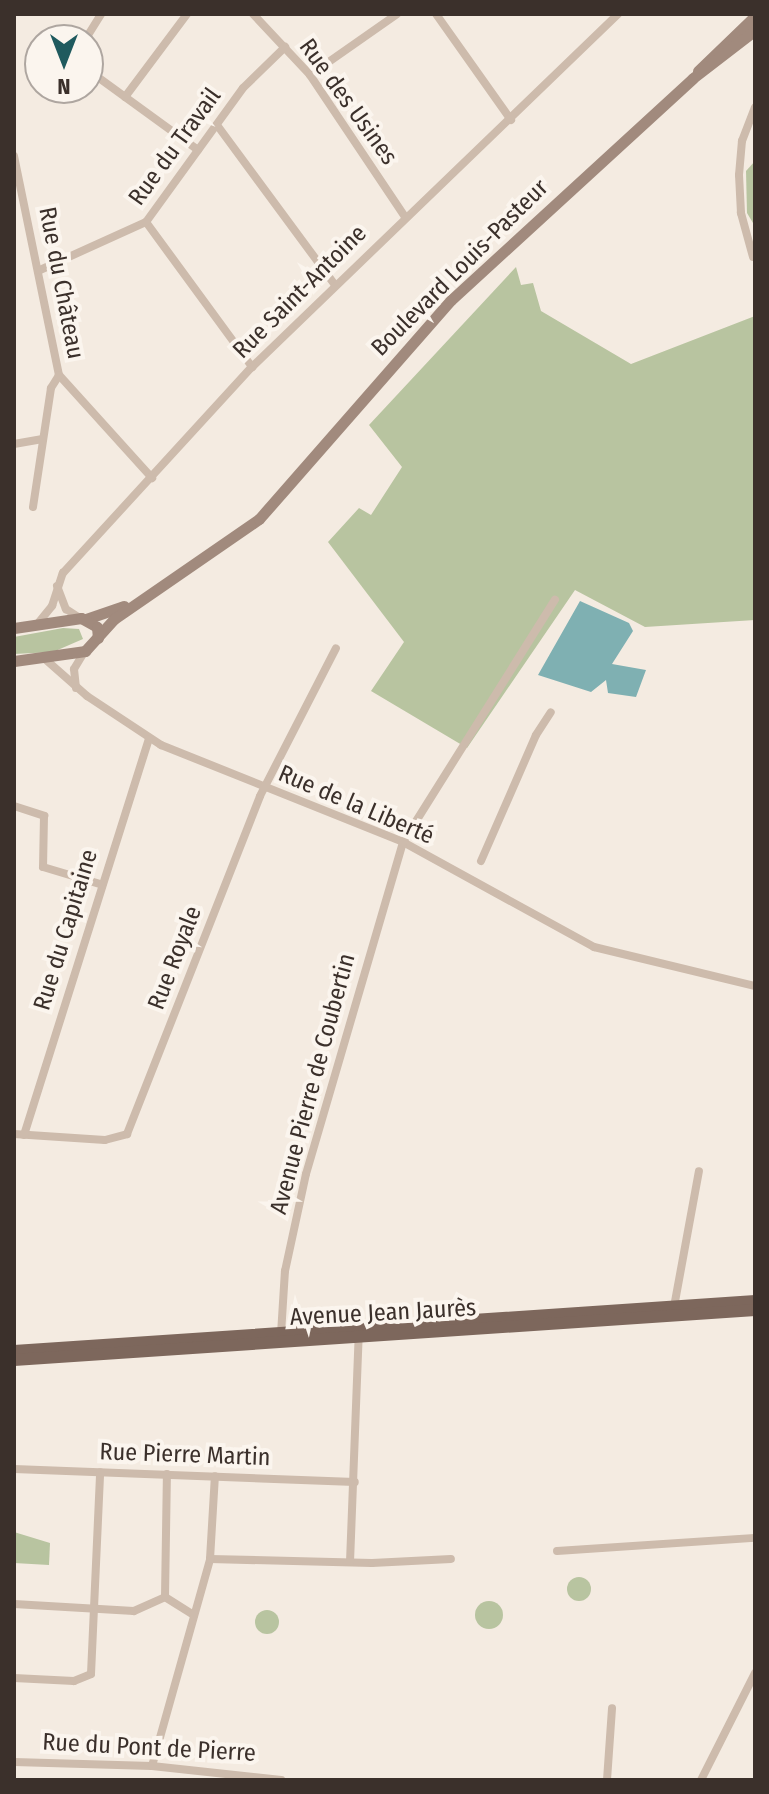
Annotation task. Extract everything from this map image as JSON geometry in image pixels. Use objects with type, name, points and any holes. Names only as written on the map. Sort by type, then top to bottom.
[{"type":"main road","points":[[693,78],[755,16]]},
{"type":"main road","name":"Boulevard Louis-Pasteur","points":[[85,651],[143,598],[206,560],[259,519],[451,300],[693,78],[755,30]]},
{"type":"main road","points":[[14,628],[39,622],[83,619],[143,598]]},
{"type":"main road","points":[[83,619],[97,627],[98,638]]},
{"type":"main road","points":[[15,661],[85,651]]},
{"type":"main road","name":"Avenue Jean Jaurès","points":[[591,1317],[755,1301]]},
{"type":"main road","name":"Avenue Jean Jaurès","points":[[14,1351],[755,1310]]},
{"type":"main road","name":"Avenue Jean Jaurès","points":[[14,1360],[281,1336]]},
{"type":"street","points":[[125,97],[187,14]]},
{"type":"street","name":"Rue des Usines","points":[[253,14],[310,75],[405,217]]},
{"type":"street","points":[[310,75],[397,14]]},
{"type":"street","points":[[436,14],[511,120]]},
{"type":"street","name":"Rue Saint-Antoine","points":[[39,622],[52,606],[57,583],[252,367],[618,14]]},
{"type":"street","name":"Rue du Travail","points":[[40,270],[146,222],[243,88],[285,47]]},
{"type":"street","points":[[104,82],[198,150]]},
{"type":"street","points":[[753,257],[741,213],[739,175],[742,141],[755,107]]},
{"type":"street","points":[[217,125],[335,285]]},
{"type":"street","name":"Rue du Château","points":[[14,156],[40,270],[59,375],[152,478]]},
{"type":"street","points":[[146,222],[252,367]]},
{"type":"street","points":[[33,507],[51,388],[59,375]]},
{"type":"street","points":[[14,444],[43,439]]},
{"type":"street","points":[[57,583],[66,609],[83,619]]},
{"type":"street","name":"Avenue Pierre de Coubertin","points":[[281,1336],[285,1271],[306,1174],[403,842],[555,600]]},
{"type":"street","name":"Rue Royale","points":[[19,1135],[120,1139],[127,1134],[264,788],[336,648]]},
{"type":"street","points":[[76,689],[74,669],[85,651]]},
{"type":"street","name":"Rue de la Liberté","points":[[45,659],[76,689],[149,739],[403,842],[594,947],[755,986]]},
{"type":"street","points":[[481,861],[536,735],[551,712]]},
{"type":"street","name":"Rue du Capitaine","points":[[19,1135],[149,739]]},
{"type":"street","points":[[14,806],[44,816],[43,867],[100,884]]},
{"type":"street","points":[[674,1307],[699,1171]]},
{"type":"street","points":[[350,1562],[359,1332]]},
{"type":"street","name":"Rue Pierre Martin","points":[[14,1469],[355,1482]]},
{"type":"street","points":[[14,1678],[86,1678],[92,1666],[100,1472]]},
{"type":"street","points":[[165,1597],[167,1474]]},
{"type":"street","points":[[152,1766],[210,1559],[215,1476]]},
{"type":"street","points":[[557,1551],[755,1538]]},
{"type":"street","points":[[210,1559],[350,1562],[451,1559]]},
{"type":"street","points":[[14,1604],[134,1611],[165,1597]]},
{"type":"street","points":[[165,1597],[194,1615]]},
{"type":"street","points":[[701,1780],[755,1673]]},
{"type":"street","points":[[607,1780],[612,1708]]},
{"type":"street","name":"Rue du Pont de Pierre","points":[[14,1762],[152,1766],[281,1780]]},
{"type":"green space","points":[[755,161],[753,223],[747,213],[746,171]]},
{"type":"green space","points":[[516,267],[521,285],[533,283],[541,311],[631,364],[755,316],[755,620],[645,627],[575,590],[467,748],[371,691],[404,642],[328,542],[359,508],[371,515],[402,467],[369,425]]},
{"type":"green space","points":[[63,628],[79,629],[83,639],[53,652],[14,654],[14,637]]},
{"type":"green space","points":[[14,1532],[50,1543],[49,1565],[14,1563]]},
{"type":"green space","points":[[579,1577],[590,1584],[591,1589],[584,1600],[579,1601],[568,1594],[567,1589],[574,1578]]},
{"type":"green space","points":[[489,1601],[499,1605],[503,1615],[499,1625],[489,1629],[479,1625],[475,1615],[479,1605]]},
{"type":"green space","points":[[267,1610],[276,1613],[279,1622],[276,1631],[267,1634],[258,1631],[255,1622],[258,1613]]},
{"type":"water","points":[[580,601],[629,623],[633,631],[612,664],[646,670],[636,697],[608,693],[606,680],[591,692],[538,675]]}]
